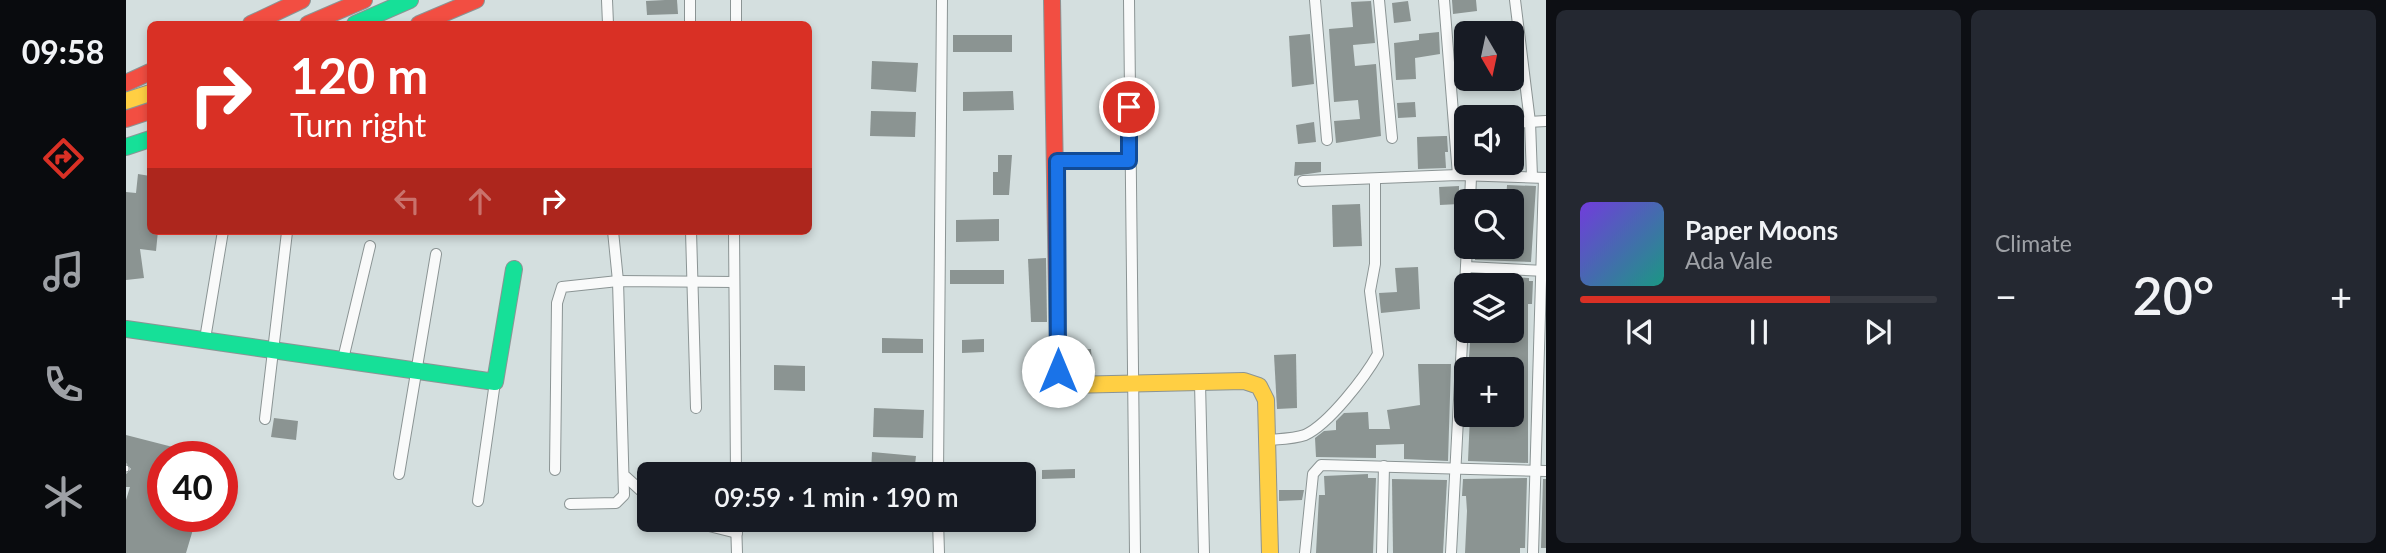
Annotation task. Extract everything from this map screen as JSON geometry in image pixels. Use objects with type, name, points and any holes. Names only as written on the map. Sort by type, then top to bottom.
[{"type":"main road","points":[[257,21],[302,0]]},
{"type":"main road","points":[[315,21],[364,0]]},
{"type":"main road","points":[[362,21],[410,0]]},
{"type":"main road","points":[[436,21],[476,0]]},
{"type":"main road","points":[[1052,0],[1060,381],[1068,385],[1244,381],[1259,386],[1266,400],[1270,553]]},
{"type":"main road","points":[[126,83],[147,73]]},
{"type":"main road","points":[[126,101],[147,94]]},
{"type":"main road","points":[[126,119],[147,112]]},
{"type":"main road","points":[[126,147],[147,140]]},
{"type":"main road","points":[[126,329],[495,382],[514,269]]},
{"type":"street","points":[[607,0],[608,21]]},
{"type":"street","points":[[690,0],[690,21]]},
{"type":"street","points":[[736,0],[736,21]]},
{"type":"street","points":[[939,462],[942,0]]},
{"type":"street","points":[[1129,0],[1135,553]]},
{"type":"street","points":[[1315,0],[1327,140]]},
{"type":"street","points":[[1379,0],[1392,138]]},
{"type":"street","points":[[1444,0],[1454,136]]},
{"type":"street","points":[[1515,0],[1530,122],[1541,178],[1544,270],[1541,470],[1533,553]]},
{"type":"street","points":[[1524,122],[1546,121]]},
{"type":"street","points":[[1057,161],[1129,161]]},
{"type":"street","points":[[1303,181],[1458,175],[1541,178]]},
{"type":"street","points":[[1470,189],[1471,177]]},
{"type":"street","points":[[1267,440],[1301,437],[1311,432],[1350,392],[1378,354],[1370,291],[1375,264],[1375,179]]},
{"type":"street","points":[[205,339],[222,235]]},
{"type":"street","points":[[265,419],[287,235]]},
{"type":"street","points":[[570,504],[616,503],[624,495],[626,477],[618,281],[613,235]]},
{"type":"street","points":[[691,235],[696,408]]},
{"type":"street","points":[[734,235],[736,462]]},
{"type":"street","points":[[343,359],[370,246]]},
{"type":"street","points":[[399,474],[436,254]]},
{"type":"street","points":[[1451,553],[1466,259]]},
{"type":"street","points":[[1466,267],[1544,270]]},
{"type":"street","points":[[555,470],[555,360],[559,293],[568,284],[618,281],[734,282]]},
{"type":"street","points":[[478,501],[495,382]]},
{"type":"street","points":[[1200,383],[1204,553]]},
{"type":"street","points":[[1305,553],[1313,474],[1316,469],[1326,464],[1541,470]]},
{"type":"street","points":[[1382,553],[1384,467]]},
{"type":"street","points":[[626,477],[637,487]]},
{"type":"street","points":[[733,532],[737,533],[737,553]]},
{"type":"street","points":[[938,532],[939,553]]},
{"type":"building","points":[[677,0],[678,14],[647,15],[646,1]]},
{"type":"building","points":[[1452,0],[1476,0],[1477,11],[1453,14]]},
{"type":"building","points":[[1371,1],[1375,43],[1353,45],[1355,66],[1376,64],[1381,136],[1336,143],[1334,121],[1360,119],[1358,100],[1334,102],[1329,29],[1353,27],[1351,2]]},
{"type":"building","points":[[1408,1],[1411,21],[1394,23],[1392,3]]},
{"type":"building","points":[[1439,32],[1440,54],[1415,58],[1416,79],[1396,80],[1394,43],[1419,40],[1419,34]]},
{"type":"building","points":[[1310,34],[1314,84],[1292,87],[1289,36]]},
{"type":"building","points":[[953,35],[1012,35],[1012,52],[953,52]]},
{"type":"building","points":[[872,61],[918,63],[916,92],[871,89]]},
{"type":"building","points":[[1013,91],[1014,110],[963,111],[963,92]]},
{"type":"building","points":[[1415,102],[1416,117],[1398,118],[1397,103]]},
{"type":"building","points":[[871,111],[916,112],[915,137],[870,136]]},
{"type":"building","points":[[1314,122],[1316,142],[1298,144],[1296,125]]},
{"type":"building","points":[[1447,136],[1446,168],[1418,169],[1417,137]]},
{"type":"building","points":[[998,155],[1012,155],[1009,195],[993,195],[993,172],[998,172]]},
{"type":"building","points":[[1295,162],[1321,162],[1321,172],[1294,176]]},
{"type":"building","points":[[138,174],[147,176],[147,235],[158,235],[156,251],[140,249],[144,278],[126,280],[126,192],[136,193]]},
{"type":"building","points":[[1507,185],[1536,186],[1531,262],[1475,260],[1524,259],[1524,189],[1507,189]]},
{"type":"building","points":[[1459,186],[1459,189],[1454,189],[1454,204],[1440,205],[1439,187]]},
{"type":"building","points":[[1360,204],[1362,246],[1333,247],[1332,205]]},
{"type":"building","points":[[999,219],[999,241],[956,242],[956,220]]},
{"type":"building","points":[[1046,258],[1047,322],[1031,322],[1028,259]]},
{"type":"building","points":[[1418,267],[1420,309],[1381,313],[1379,293],[1397,292],[1395,268]]},
{"type":"building","points":[[950,270],[1004,270],[1004,284],[950,284]]},
{"type":"building","points":[[1524,278],[1533,281],[1532,304],[1528,304],[1528,463],[1468,461],[1469,427],[1524,427],[1524,357],[1469,357],[1470,343],[1524,343]]},
{"type":"building","points":[[882,338],[923,339],[923,353],[882,353]]},
{"type":"building","points":[[984,339],[984,352],[962,353],[962,340]]},
{"type":"building","points":[[1091,349],[1092,363],[1068,364],[1068,350]]},
{"type":"building","points":[[1296,354],[1297,408],[1277,409],[1274,355]]},
{"type":"building","points":[[1418,364],[1451,364],[1448,461],[1404,459],[1404,444],[1376,445],[1376,458],[1316,457],[1315,438],[1324,431],[1336,430],[1336,421],[1344,413],[1368,412],[1369,429],[1390,429],[1387,410],[1420,405]]},
{"type":"building","points":[[774,365],[805,366],[805,391],[774,390]]},
{"type":"building","points":[[874,408],[924,410],[923,438],[873,437]]},
{"type":"building","points":[[274,418],[298,421],[296,440],[271,437]]},
{"type":"building","points":[[126,435],[149,441],[147,441],[147,532],[192,532],[186,553],[126,553],[126,500],[130,487],[126,487],[126,474],[131,469],[126,463]]},
{"type":"building","points":[[872,452],[916,456],[915,462],[872,462]]},
{"type":"building","points":[[1075,469],[1075,478],[1042,479],[1042,470]]},
{"type":"building","points":[[1368,474],[1368,478],[1376,478],[1373,553],[1316,553],[1319,495],[1325,495],[1324,476]]},
{"type":"building","points":[[1527,478],[1525,548],[1520,548],[1520,553],[1465,553],[1467,511],[1466,496],[1462,496],[1463,479]]},
{"type":"building","points":[[1392,479],[1447,480],[1443,553],[1393,553]]},
{"type":"building","points":[[1543,479],[1546,479],[1546,548],[1541,548]]},
{"type":"building","points":[[1279,490],[1304,490],[1302,500],[1279,501]]},
{"type":"traffic: fast","points":[[362,21],[410,0]]},
{"type":"traffic: fast","points":[[126,147],[147,140]]},
{"type":"traffic: fast","points":[[126,329],[495,382],[514,269]]},
{"type":"traffic: slow","points":[[126,101],[147,94]]},
{"type":"traffic: slow","points":[[1058,354],[1061,381],[1068,385],[1244,381],[1259,386],[1266,400],[1270,553]]},
{"type":"traffic: jam","points":[[257,21],[302,0]]},
{"type":"traffic: jam","points":[[315,21],[364,0]]},
{"type":"traffic: jam","points":[[426,21],[476,0]]},
{"type":"traffic: jam","points":[[1052,0],[1058,354]]},
{"type":"traffic: jam","points":[[126,83],[147,73]]},
{"type":"traffic: jam","points":[[126,119],[147,112]]},
{"type":"route","points":[[1058,371],[1057,161],[1129,161],[1129,107]]}]
